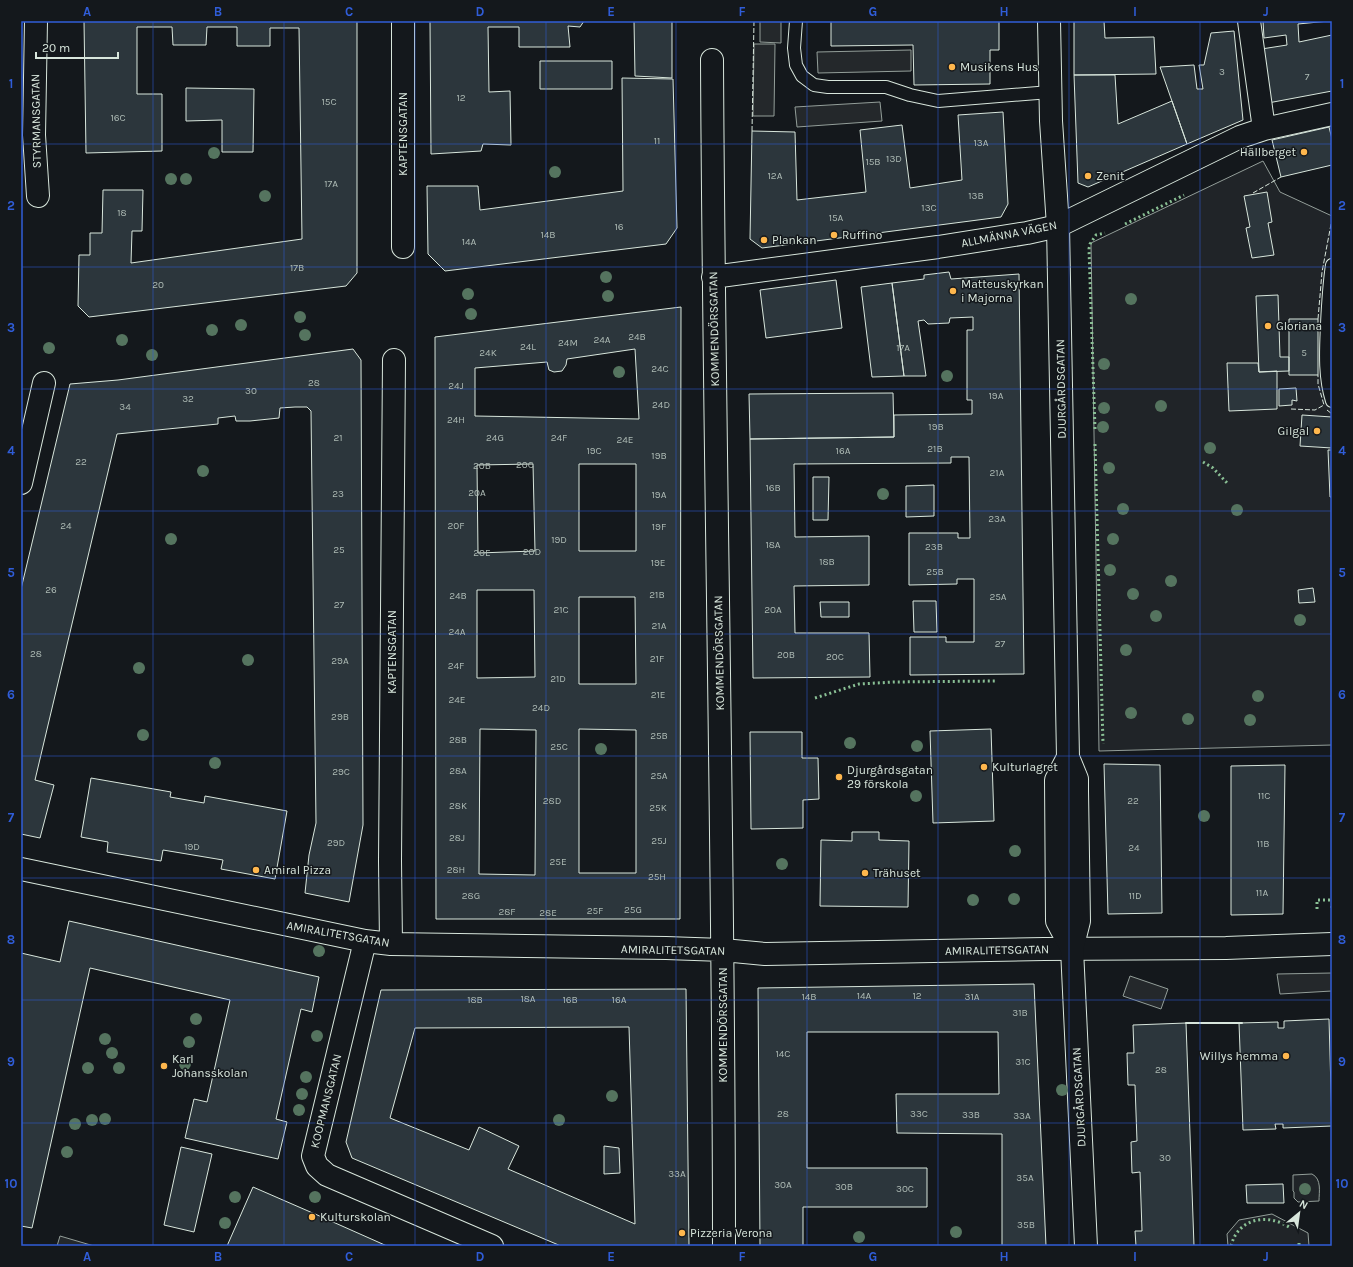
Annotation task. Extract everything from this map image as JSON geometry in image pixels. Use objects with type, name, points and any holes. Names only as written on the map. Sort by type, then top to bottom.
[{"type":"street","name":"STYRMANSGATAN","points":[[36,21],[34,135],[38,196]]},
{"type":"street","name":"KAPTENSGATAN","points":[[403,21],[403,247]]},
{"type":"street","name":"DJURGÅRDSGATAN","points":[[1049,21],[1050,92],[1058,226],[1068,757],[1056,780],[1057,921],[1072,949],[1086,1246]]},
{"type":"street","points":[[1248,21],[1264,129]]},
{"type":"street","name":"KOMMENDÖRSGATAN","points":[[712,60],[713,277],[724,1034],[724,1246]]},
{"type":"street","name":"ALLMÄNNA VÄGEN","points":[[713,277],[930,248],[1027,233],[1058,226],[1240,137],[1264,129],[1332,114]]},
{"type":"street","name":"KAPTENSGATAN","points":[[391,944],[390,860],[394,360]]},
{"type":"street","points":[[21,482],[44,383]]},
{"type":"street","name":"AMIRALITETSGATAN","points":[[21,869],[366,941],[391,944],[723,950],[766,954],[1233,948],[1332,944]]},
{"type":"street","name":"KOOPMANSGATAN","points":[[366,941],[313,1156],[317,1166],[327,1175],[492,1246]]},
{"type":"lane","points":[[796,21],[794,48],[796,65],[802,76],[814,85],[828,87],[886,87],[910,95],[938,101],[1050,92]]},
{"type":"lane","points":[[1332,266],[1329,284],[1326,339],[1326,373],[1332,401]]},
{"type":"shaded area","points":[[760,21],[781,21],[781,43],[760,42]]},
{"type":"shaded area","points":[[754,44],[775,44],[774,116],[753,116]]},
{"type":"shaded area","points":[[911,50],[911,71],[818,73],[817,52]]},
{"type":"shaded area","points":[[880,102],[882,121],[797,127],[795,107]]},
{"type":"shaded area","points":[[1263,161],[1280,192],[1332,216],[1332,745],[1099,751],[1091,243]]},
{"type":"shaded area","points":[[1332,973],[1332,991],[1280,994],[1277,974]]},
{"type":"shaded area","points":[[1130,976],[1168,989],[1161,1009],[1123,996]]},
{"type":"shaded area","points":[[1312,1174],[1319,1182],[1319,1201],[1298,1202],[1294,1198],[1293,1175]]},
{"type":"shaded area","points":[[1272,1214],[1308,1233],[1309,1246],[1228,1246],[1227,1234],[1239,1220]]},
{"type":"shaded area","points":[[60,1236],[94,1246],[57,1246]]},
{"type":"building","points":[[84,21],[357,21],[357,273],[346,286],[89,317],[78,306],[79,255],[90,255],[90,233],[102,233],[103,190],[143,190],[142,231],[132,231],[131,263],[302,239],[299,28],[270,28],[270,46],[237,46],[237,27],[207,27],[206,45],[173,45],[172,27],[137,27],[137,94],[162,94],[162,151],[86,153]]},
{"type":"building","points":[[430,21],[584,21],[580,27],[568,26],[570,47],[519,47],[519,27],[488,27],[489,92],[510,91],[511,145],[483,144],[481,151],[431,154]]},
{"type":"building","points":[[634,21],[672,21],[672,78],[635,76]]},
{"type":"building","name":"Musikens Hus","points":[[831,21],[999,21],[999,50],[990,50],[990,84],[914,85],[913,45],[831,46]]},
{"type":"building","points":[[1074,21],[1104,21],[1105,38],[1154,37],[1156,74],[1074,75]]},
{"type":"building","points":[[1263,21],[1329,21],[1298,24],[1299,42],[1332,35],[1332,91],[1268,103],[1255,50],[1287,45],[1286,35],[1264,38]]},
{"type":"building","points":[[1234,31],[1243,120],[1187,144],[1160,67],[1194,65],[1197,89],[1203,89],[1199,65],[1204,65],[1211,33]]},
{"type":"building","points":[[540,61],[612,61],[612,89],[540,89]]},
{"type":"building","points":[[1074,75],[1115,75],[1118,124],[1172,101],[1187,144],[1088,187],[1078,183]]},
{"type":"building","points":[[622,78],[673,79],[677,228],[666,244],[445,271],[428,254],[427,186],[478,186],[480,210],[623,191]]},
{"type":"building","points":[[186,88],[254,89],[253,152],[222,152],[222,120],[186,121]]},
{"type":"building","points":[[1003,112],[1008,204],[1001,217],[762,248],[750,239],[752,131],[795,132],[797,200],[866,192],[860,130],[902,125],[910,188],[962,180],[958,115]]},
{"type":"building","name":"Hällberget","points":[[1329,127],[1332,139],[1332,165],[1281,177],[1272,140]]},
{"type":"building","points":[[1267,192],[1272,222],[1268,223],[1274,255],[1252,258],[1246,228],[1250,227],[1244,196]]},
{"type":"building","points":[[949,272],[951,279],[1019,274],[1024,674],[910,675],[910,637],[946,637],[946,642],[974,642],[974,579],[957,579],[957,584],[909,585],[909,533],[958,533],[958,538],[970,538],[969,457],[951,457],[951,463],[794,464],[795,537],[869,536],[869,585],[794,586],[795,633],[869,633],[870,677],[753,678],[750,439],[894,437],[894,415],[972,414],[972,400],[967,400],[967,330],[973,330],[973,317],[950,318],[949,323],[928,324],[924,320],[918,321],[926,376],[904,376],[892,283],[924,279],[924,275]]},
{"type":"building","points":[[836,280],[842,328],[766,338],[760,290]]},
{"type":"building","points":[[892,283],[904,376],[872,377],[861,287]]},
{"type":"building","name":"Gloriana","points":[[1278,295],[1280,357],[1289,357],[1289,371],[1259,372],[1256,296]]},
{"type":"building","points":[[681,307],[680,919],[436,919],[435,337]],"holes":[[[635,349],[639,419],[475,416],[475,368],[547,362],[549,370],[554,372],[562,371],[566,365],[567,359]],[[533,464],[535,551],[478,553],[477,465]],[[579,464],[636,464],[636,551],[579,551]],[[477,590],[534,590],[535,677],[477,678]],[[579,597],[635,597],[636,684],[579,684]],[[480,729],[536,730],[535,875],[479,874]],[[579,729],[636,730],[636,873],[579,873]]]},
{"type":"building","points":[[1289,319],[1318,319],[1318,375],[1289,375]]},
{"type":"building","points":[[353,349],[361,360],[363,825],[349,902],[305,893],[309,855],[316,823],[311,411],[307,407],[280,408],[279,418],[236,421],[235,416],[218,418],[218,424],[117,434],[35,780],[54,785],[40,838],[21,834],[21,589],[70,384],[118,380]]},
{"type":"building","points":[[1227,363],[1258,363],[1259,372],[1277,371],[1277,409],[1229,411]]},
{"type":"building","points":[[1296,388],[1297,401],[1292,400],[1292,405],[1279,406],[1279,389]]},
{"type":"building","points":[[893,393],[894,437],[750,439],[749,394]]},
{"type":"building","name":"Gilgal","points":[[1302,415],[1332,417],[1332,448],[1300,446]]},
{"type":"building","points":[[1328,450],[1332,450],[1332,497],[1330,497]]},
{"type":"building","points":[[813,477],[829,477],[828,520],[813,520]]},
{"type":"building","points":[[934,485],[934,516],[906,517],[906,486]]},
{"type":"building","points":[[1313,588],[1315,602],[1299,603],[1298,590]]},
{"type":"building","points":[[913,601],[936,601],[937,632],[914,632]]},
{"type":"building","points":[[820,602],[849,602],[849,617],[821,617]]},
{"type":"building","points":[[991,729],[994,821],[933,823],[930,731]]},
{"type":"building","points":[[750,732],[802,732],[802,758],[818,758],[819,799],[803,800],[803,828],[751,829]]},
{"type":"building","points":[[1104,764],[1160,765],[1162,913],[1108,914]]},
{"type":"building","points":[[1285,765],[1283,914],[1231,915],[1231,766]]},
{"type":"building","points":[[91,778],[171,792],[170,797],[204,803],[205,796],[287,811],[275,879],[221,869],[223,860],[163,850],[161,861],[107,852],[108,842],[81,837]]},
{"type":"building","name":"Trähuset","points":[[852,832],[879,832],[879,840],[909,841],[908,907],[820,906],[821,840],[852,841]]},
{"type":"building","points":[[69,921],[319,977],[312,1012],[301,1009],[276,1119],[287,1122],[278,1159],[185,1138],[194,1099],[207,1102],[230,1000],[90,968],[32,1228],[21,1226],[21,953],[60,962]]},
{"type":"building","points":[[1034,984],[1046,1246],[1002,1246],[1002,1134],[897,1133],[896,1094],[999,1094],[998,1032],[807,1032],[807,1168],[927,1168],[927,1207],[803,1207],[803,1246],[760,1246],[758,988]]},
{"type":"building","points":[[686,989],[689,1246],[561,1246],[352,1158],[346,1142],[381,990]],"holes":[[[629,1027],[635,1224],[508,1169],[519,1146],[479,1127],[469,1150],[390,1118],[415,1028]]]},
{"type":"building","points":[[1329,1019],[1332,1126],[1283,1128],[1283,1124],[1275,1124],[1276,1129],[1243,1130],[1239,1023],[1278,1022],[1278,1028],[1284,1028],[1284,1021]]},
{"type":"building","points":[[1186,1023],[1194,1246],[1136,1246],[1135,1231],[1142,1231],[1140,1172],[1132,1173],[1131,1142],[1137,1141],[1135,1085],[1128,1085],[1127,1053],[1134,1053],[1133,1025]]},
{"type":"building","points":[[604,1146],[619,1148],[620,1173],[604,1174]]},
{"type":"building","points":[[181,1147],[212,1154],[194,1232],[164,1225]]},
{"type":"building","points":[[1283,1184],[1284,1203],[1247,1203],[1246,1185]]},
{"type":"building","points":[[253,1187],[315,1214],[387,1246],[227,1246]]},
{"type":"hedge","points":[[1125,224],[1184,195]]},
{"type":"hedge","points":[[1095,429],[1089,249],[1090,244],[1096,235],[1105,233]]},
{"type":"hedge","points":[[1095,444],[1103,744]]},
{"type":"hedge","points":[[1203,462],[1213,468],[1228,484]]},
{"type":"hedge","points":[[815,698],[859,684],[894,682],[996,681]]},
{"type":"hedge","points":[[1317,909],[1317,900],[1332,900]]},
{"type":"hedge","points":[[1231,1246],[1240,1229],[1254,1221],[1263,1219],[1272,1220],[1289,1227]]},
{"type":"fence","points":[[752,131],[754,21]]},
{"type":"fence","points":[[1253,193],[1281,177]]},
{"type":"fence","points":[[1318,319],[1322,272],[1332,219]]},
{"type":"fence","points":[[1291,409],[1315,410],[1324,405],[1318,384],[1318,375]]},
{"type":"fence","points":[[1327,410],[1332,414]]},
{"type":"wall","points":[[1186,1023],[1242,1023]]},
{"type":"place","name":"Musikens Hus","points":[[952,67]]},
{"type":"place","name":"Hällberget","points":[[1304,152]]},
{"type":"place","name":"Zenit","points":[[1088,176]]},
{"type":"place","name":"Ruffino","points":[[834,235]]},
{"type":"place","name":"Plankan","points":[[764,240]]},
{"type":"place","name":"Matteuskyrkan i Majorna","points":[[953,291]]},
{"type":"place","name":"Gloriana","points":[[1268,326]]},
{"type":"place","name":"Gilgal","points":[[1317,431]]},
{"type":"place","name":"Kulturlagret","points":[[984,767]]},
{"type":"place","name":"Djurgårdsgatan 29 förskola","points":[[839,777]]},
{"type":"place","name":"Amiral Pizza","points":[[256,870]]},
{"type":"place","name":"Trähuset","points":[[865,873]]},
{"type":"place","name":"Willys hemma","points":[[1286,1056]]},
{"type":"place","name":"Karl Johansskolan","points":[[164,1066]]},
{"type":"place","name":"Kulturskolan","points":[[312,1217]]},
{"type":"place","name":"Pizzeria Verona","points":[[682,1233]]}]
